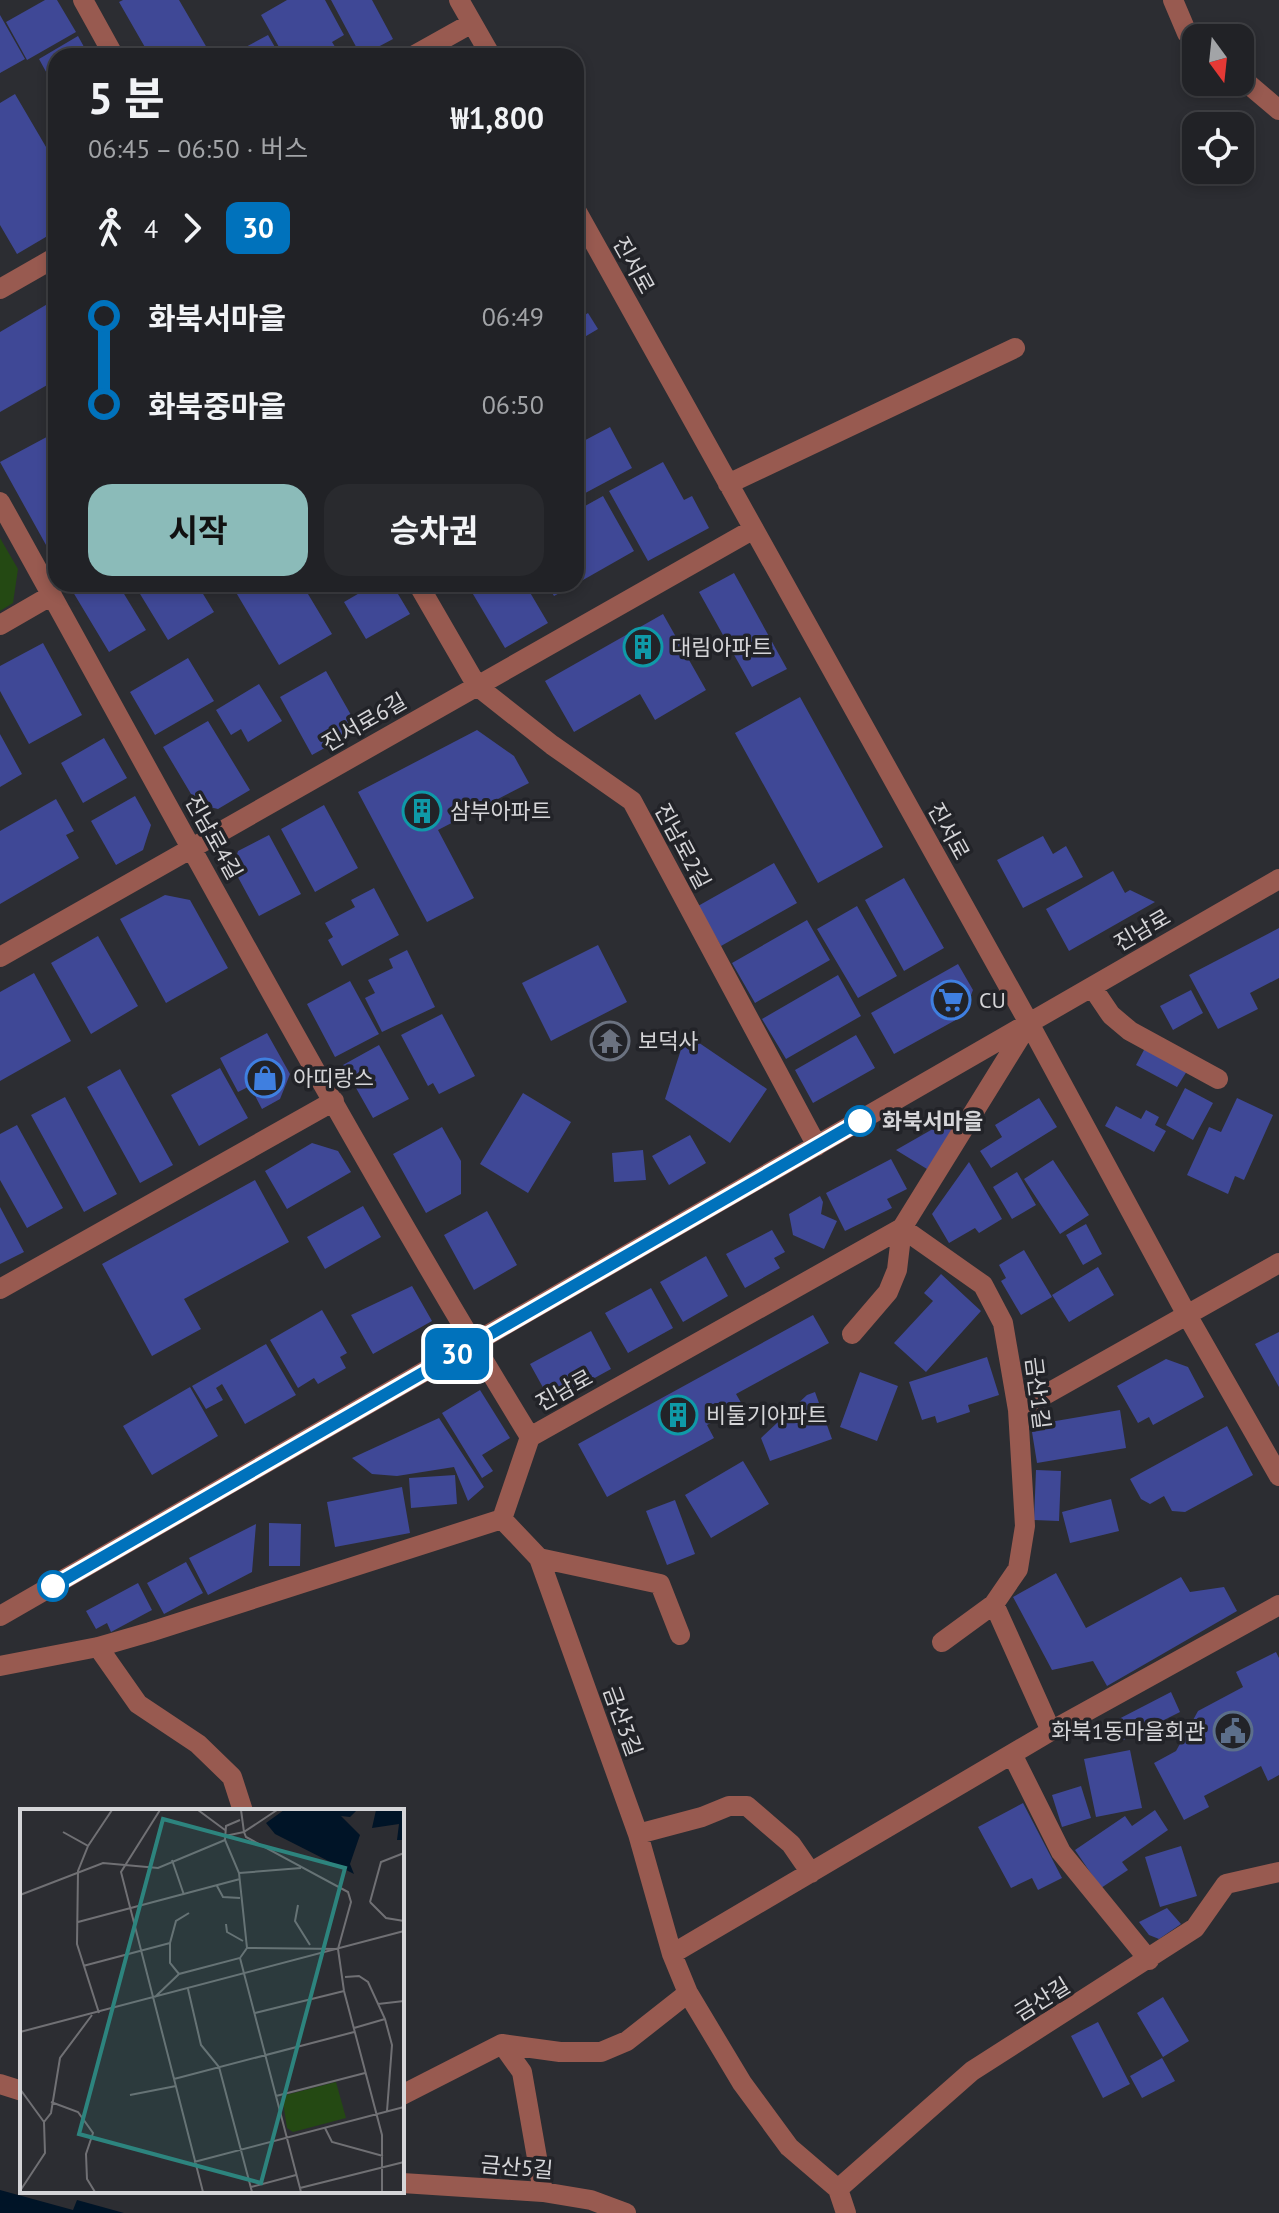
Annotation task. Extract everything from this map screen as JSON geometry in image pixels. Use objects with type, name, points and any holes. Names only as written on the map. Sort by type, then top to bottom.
[{"type":"street","points":[[83,0],[110,48]]},
{"type":"street","points":[[459,0],[486,48]]},
{"type":"street","points":[[1173,0],[1183,24]]},
{"type":"street","points":[[427,48],[472,23]]},
{"type":"street","points":[[1254,89],[1279,110]]},
{"type":"street","name":"진서로","points":[[584,224],[1279,1476]]},
{"type":"street","points":[[0,289],[48,262]]},
{"type":"street","points":[[728,484],[1015,348]]},
{"type":"street","name":"진남로4길","points":[[0,502],[48,588]]},
{"type":"street","name":"진서로6길","points":[[0,957],[752,530]]},
{"type":"street","name":"진남로4길","points":[[50,592],[334,1101],[473,1345],[530,1437]]},
{"type":"street","name":"진남로2길","points":[[423,592],[477,686],[552,745],[632,801],[817,1146]]},
{"type":"street","points":[[0,625],[52,595]]},
{"type":"street","name":"진남로","points":[[0,1616],[1279,879]]},
{"type":"street","points":[[1092,987],[1111,1015],[1130,1031],[1218,1079]]},
{"type":"street","name":"진남로","points":[[502,1519],[530,1437],[902,1228],[1029,1023]]},
{"type":"street","points":[[0,1289],[334,1101]]},
{"type":"street","points":[[852,1334],[888,1292],[897,1270],[902,1228]]},
{"type":"street","name":"금산1길","points":[[902,1228],[983,1285],[1003,1323],[1018,1410],[1025,1526],[1018,1569],[994,1604],[942,1642]]},
{"type":"street","points":[[1018,1410],[1279,1263]]},
{"type":"street","points":[[0,1666],[98,1647],[502,1519]]},
{"type":"street","name":"금산3길","points":[[502,1519],[539,1558],[638,1834],[672,1954],[688,1993],[742,2083],[789,2147],[838,2189]]},
{"type":"street","points":[[539,1558],[660,1584],[680,1635]]},
{"type":"street","points":[[994,1604],[1051,1731]]},
{"type":"street","points":[[672,1954],[1051,1731],[1279,1605]]},
{"type":"street","points":[[98,1647],[138,1704],[198,1744],[232,1777],[242,1809]]},
{"type":"street","points":[[1012,1754],[1061,1852],[1149,1960]]},
{"type":"street","points":[[638,1834],[702,1817],[729,1806],[747,1806],[791,1844],[811,1873]]},
{"type":"street","name":"금산길","points":[[838,2189],[972,2071],[1195,1928],[1226,1884],[1279,1872]]},
{"type":"street","points":[[404,2094],[502,2044],[560,2052],[601,2052],[627,2041],[688,1993]]},
{"type":"street","points":[[502,2044],[522,2072],[543,2192]]},
{"type":"street","points":[[0,2084],[20,2090]]},
{"type":"street","name":"금산5길","points":[[404,2183],[543,2192],[591,2200],[626,2213]]},
{"type":"street","points":[[838,2189],[846,2213]]},
{"type":"green space","points":[[0,538],[18,569],[13,603],[0,611]]},
{"type":"water","points":[[0,2190],[73,2210],[77,2200],[124,2213],[0,2213]]},
{"type":"building","points":[[45,0],[57,0],[76,32],[27,60],[6,22]]},
{"type":"building","points":[[179,0],[207,48],[145,48],[119,2]]},
{"type":"building","points":[[287,0],[325,0],[344,35],[332,42],[336,48],[280,48],[261,15]]},
{"type":"building","points":[[331,0],[372,0],[393,39],[376,48],[357,48]]},
{"type":"building","points":[[0,15],[25,59],[0,73]]},
{"type":"building","points":[[268,35],[275,48],[244,48]]},
{"type":"building","points":[[78,36],[85,48],[58,48]]},
{"type":"building","points":[[48,54],[48,75],[39,59]]},
{"type":"building","points":[[15,94],[48,150],[48,236],[17,254],[0,225],[0,103]]},
{"type":"building","points":[[48,304],[48,385],[0,412],[0,332]]},
{"type":"building","points":[[588,313],[598,329],[584,337],[584,315]]},
{"type":"building","points":[[610,427],[632,468],[584,494],[584,441]]},
{"type":"building","points":[[48,436],[48,549],[0,462]]},
{"type":"building","points":[[663,462],[684,500],[692,496],[709,528],[648,561],[609,491]]},
{"type":"building","points":[[603,496],[634,551],[584,579],[584,507]]},
{"type":"building","points":[[734,573],[787,669],[752,687],[699,592]]},
{"type":"building","points":[[73,592],[123,592],[146,630],[109,652]]},
{"type":"building","points":[[139,592],[202,592],[214,612],[168,640]]},
{"type":"building","points":[[236,592],[311,592],[308,594],[332,634],[279,665]]},
{"type":"building","points":[[361,592],[397,592],[410,614],[366,639],[344,602]]},
{"type":"building","points":[[472,592],[530,592],[548,623],[505,648]]},
{"type":"building","name":"대림아파트","points":[[663,614],[706,690],[655,720],[640,694],[574,732],[545,681]]},
{"type":"building","points":[[43,643],[82,715],[29,744],[0,691],[0,666]]},
{"type":"building","points":[[188,658],[214,701],[155,735],[130,692]]},
{"type":"building","points":[[326,671],[359,729],[312,755],[280,697]]},
{"type":"building","points":[[259,684],[282,721],[248,742],[241,729],[231,735],[216,710]]},
{"type":"building","points":[[800,697],[883,847],[818,883],[735,733]]},
{"type":"building","points":[[208,721],[250,790],[218,809],[197,804],[163,747]]},
{"type":"building","name":"삼부아파트","points":[[477,730],[514,756],[529,783],[438,830],[474,898],[427,922],[358,792]]},
{"type":"building","points":[[0,734],[22,774],[0,787]]},
{"type":"building","points":[[104,738],[127,778],[83,803],[61,763]]},
{"type":"building","points":[[135,796],[151,825],[143,850],[116,865],[91,821]]},
{"type":"building","points":[[56,799],[74,831],[66,835],[79,858],[0,904],[0,831]]},
{"type":"building","points":[[324,805],[358,868],[315,892],[281,829]]},
{"type":"building","points":[[269,835],[301,894],[259,916],[233,868],[238,851]]},
{"type":"building","points":[[1043,836],[1053,854],[1066,846],[1083,877],[1023,908],[997,860]]},
{"type":"building","points":[[774,863],[797,903],[721,946],[698,906]]},
{"type":"building","points":[[1113,871],[1125,893],[1130,890],[1155,902],[1069,951],[1046,909]]},
{"type":"building","points":[[904,878],[944,948],[904,971],[865,900]]},
{"type":"building","points":[[374,888],[399,935],[342,966],[328,940],[333,937],[325,923],[355,907],[351,900]]},
{"type":"building","points":[[165,895],[190,900],[228,968],[166,1003],[120,919]]},
{"type":"building","points":[[857,906],[897,976],[858,998],[817,929]]},
{"type":"building","points":[[807,920],[830,960],[755,1003],[732,963]]},
{"type":"building","points":[[1279,928],[1279,978],[1250,993],[1258,1009],[1218,1029],[1189,975]]},
{"type":"building","points":[[98,936],[138,1006],[91,1034],[51,963]]},
{"type":"building","points":[[598,945],[627,1002],[551,1041],[522,983]]},
{"type":"building","points":[[407,950],[435,1007],[382,1032],[365,998],[375,993],[368,980],[393,968],[389,959]]},
{"type":"building","points":[[958,964],[973,990],[963,1016],[894,1054],[871,1013]]},
{"type":"building","points":[[34,973],[71,1041],[0,1081],[0,992]]},
{"type":"building","points":[[838,975],[861,1016],[786,1059],[762,1019]]},
{"type":"building","points":[[350,981],[379,1034],[335,1057],[307,1004]]},
{"type":"building","points":[[1191,990],[1203,1013],[1173,1030],[1160,1006]]},
{"type":"building","points":[[442,1014],[475,1076],[439,1094],[433,1083],[428,1086],[401,1035]]},
{"type":"building","points":[[267,1033],[290,1074],[280,1099],[262,1109],[250,1086],[238,1092],[220,1058]]},
{"type":"building","points":[[686,1034],[767,1089],[730,1143],[665,1099]]},
{"type":"building","points":[[856,1035],[875,1068],[813,1103],[795,1070]]},
{"type":"building","points":[[379,1045],[409,1099],[373,1118],[343,1065]]},
{"type":"building","points":[[1145,1048],[1187,1071],[1177,1087],[1136,1065]]},
{"type":"building","points":[[220,1068],[248,1118],[199,1146],[171,1095]]},
{"type":"building","points":[[120,1069],[173,1165],[140,1183],[87,1087]]},
{"type":"building","points":[[1185,1088],[1213,1103],[1193,1140],[1166,1125]]},
{"type":"building","points":[[523,1093],[571,1122],[528,1193],[480,1164]]},
{"type":"building","points":[[65,1097],[117,1194],[84,1212],[31,1115]]},
{"type":"building","points":[[1039,1098],[1057,1127],[991,1168],[980,1151],[1002,1137],[995,1125]]},
{"type":"building","points":[[1237,1098],[1273,1115],[1244,1180],[1235,1176],[1228,1194],[1187,1175],[1209,1127],[1221,1132]]},
{"type":"building","points":[[1116,1106],[1141,1119],[1146,1110],[1159,1117],[1155,1125],[1166,1131],[1154,1152],[1105,1126]]},
{"type":"building","points":[[945,1122],[954,1129],[927,1169],[896,1150]]},
{"type":"building","points":[[17,1125],[63,1208],[27,1228],[0,1180],[0,1134]]},
{"type":"building","points":[[442,1127],[461,1161],[461,1194],[426,1213],[393,1154]]},
{"type":"building","points":[[690,1135],[706,1163],[669,1185],[652,1156]]},
{"type":"building","points":[[312,1143],[338,1151],[351,1172],[287,1209],[265,1171]]},
{"type":"building","points":[[643,1150],[646,1180],[614,1182],[612,1153]]},
{"type":"building","points":[[891,1159],[907,1189],[887,1199],[892,1208],[845,1231],[826,1193]]},
{"type":"building","points":[[1053,1160],[1089,1215],[1060,1234],[1024,1179]]},
{"type":"building","points":[[969,1162],[1002,1219],[979,1233],[975,1228],[949,1243],[932,1214]]},
{"type":"building","points":[[1017,1172],[1036,1205],[1012,1219],[993,1187]]},
{"type":"building","points":[[255,1180],[289,1242],[184,1299],[201,1329],[152,1356],[102,1264]]},
{"type":"building","points":[[820,1196],[823,1202],[821,1214],[837,1221],[824,1249],[793,1235],[789,1214]]},
{"type":"building","points":[[363,1206],[381,1237],[325,1269],[307,1237]]},
{"type":"building","points":[[0,1207],[24,1252],[0,1264]]},
{"type":"building","points":[[487,1211],[517,1265],[474,1290],[444,1235]]},
{"type":"building","points":[[1086,1224],[1102,1254],[1083,1265],[1066,1235]]},
{"type":"building","points":[[772,1230],[785,1252],[774,1258],[780,1268],[745,1288],[726,1254]]},
{"type":"building","points":[[1024,1250],[1052,1297],[1021,1315],[1001,1281],[1006,1278],[999,1265]]},
{"type":"building","points":[[706,1256],[728,1296],[683,1322],[660,1282]]},
{"type":"building","points":[[1098,1267],[1114,1295],[1069,1322],[1052,1295]]},
{"type":"building","points":[[941,1274],[981,1311],[926,1372],[894,1343],[933,1301],[924,1293]]},
{"type":"building","points":[[412,1286],[432,1321],[373,1354],[351,1315]]},
{"type":"building","points":[[651,1288],[673,1328],[628,1353],[605,1313]]},
{"type":"building","points":[[322,1310],[347,1353],[340,1357],[346,1368],[318,1384],[314,1378],[298,1388],[270,1340]]},
{"type":"building","name":"비둘기아파트","points":[[813,1315],[829,1343],[736,1394],[743,1406],[707,1425],[714,1438],[607,1497],[578,1444]]},
{"type":"building","points":[[591,1331],[611,1369],[551,1402],[530,1364]]},
{"type":"building","points":[[1279,1332],[1279,1387],[1255,1344]]},
{"type":"building","points":[[266,1344],[296,1395],[245,1424],[222,1384],[216,1388],[223,1400],[206,1409],[192,1386]]},
{"type":"building","points":[[987,1357],[999,1395],[968,1405],[970,1412],[937,1423],[935,1416],[922,1420],[909,1382]]},
{"type":"building","points":[[1166,1359],[1188,1367],[1204,1397],[1153,1425],[1149,1417],[1138,1423],[1117,1386]]},
{"type":"building","points":[[860,1372],[898,1386],[877,1441],[840,1427]]},
{"type":"building","points":[[190,1387],[218,1436],[152,1475],[123,1426]]},
{"type":"building","points":[[480,1390],[510,1438],[482,1455],[493,1471],[482,1478],[442,1413]]},
{"type":"building","points":[[815,1392],[832,1439],[770,1461],[761,1438],[807,1395]]},
{"type":"building","points":[[1120,1410],[1126,1448],[1037,1463],[1032,1432],[1045,1430],[1044,1423]]},
{"type":"building","points":[[439,1418],[484,1487],[468,1501],[454,1467],[397,1476],[372,1474],[352,1458]]},
{"type":"building","points":[[1227,1426],[1253,1475],[1185,1512],[1172,1511],[1164,1496],[1150,1504],[1141,1499],[1130,1479]]},
{"type":"building","points":[[743,1461],[769,1504],[711,1538],[685,1495]]},
{"type":"building","points":[[1036,1470],[1061,1471],[1059,1521],[1034,1520]]},
{"type":"building","points":[[455,1475],[457,1504],[411,1508],[409,1478]]},
{"type":"building","points":[[402,1487],[410,1533],[335,1547],[327,1502]]},
{"type":"building","points":[[1111,1499],[1119,1531],[1070,1543],[1062,1512]]},
{"type":"building","points":[[675,1500],[695,1554],[667,1565],[646,1511]]},
{"type":"building","points":[[269,1523],[301,1524],[300,1566],[269,1566]]},
{"type":"building","points":[[256,1524],[252,1572],[208,1595],[189,1558]]},
{"type":"building","points":[[186,1562],[203,1593],[164,1614],[147,1583]]},
{"type":"building","points":[[1056,1573],[1086,1628],[1181,1577],[1190,1592],[1224,1587],[1237,1611],[1107,1686],[1093,1661],[1052,1670],[1013,1597]]},
{"type":"building","points":[[138,1583],[152,1610],[111,1632],[107,1623],[96,1629],[86,1611]]},
{"type":"building","name":"화북1동마을회관","points":[[1276,1652],[1279,1658],[1279,1775],[1268,1781],[1261,1766],[1204,1796],[1209,1807],[1184,1820],[1154,1763],[1176,1751],[1198,1711],[1243,1687],[1236,1672]]},
{"type":"building","points":[[1171,1692],[1180,1712],[1162,1721],[1166,1730],[1140,1742],[1136,1733],[1120,1742],[1111,1723]]},
{"type":"building","points":[[1130,1750],[1142,1808],[1096,1817],[1084,1759]]},
{"type":"building","points":[[1081,1786],[1091,1818],[1062,1827],[1052,1795]]},
{"type":"building","points":[[1023,1803],[1062,1878],[1038,1890],[1032,1878],[1011,1888],[978,1827]]},
{"type":"building","points":[[1155,1810],[1168,1830],[1122,1862],[1128,1870],[1101,1888],[1075,1850],[1125,1816],[1132,1826]]},
{"type":"building","points":[[1181,1846],[1197,1896],[1160,1907],[1145,1857]]},
{"type":"building","points":[[1167,1908],[1181,1924],[1159,1939],[1149,1935],[1139,1922]]},
{"type":"building","points":[[1163,1997],[1189,2041],[1163,2057],[1137,2013]]},
{"type":"building","points":[[1098,2022],[1130,2084],[1103,2098],[1071,2036]]},
{"type":"building","points":[[1162,2058],[1175,2081],[1142,2098],[1130,2076]]},
{"type":"bus line","name":"30","points":[[53,1586],[860,1121]]},
{"type":"place","name":"대림아파트","points":[[643,647]]},
{"type":"place","name":"삼부아파트","points":[[422,811]]},
{"type":"place","name":"CU","points":[[951,1000]]},
{"type":"place","name":"보덕사","points":[[610,1041]]},
{"type":"place","name":"아띠랑스","points":[[265,1078]]},
{"type":"place","name":"화북서마을","points":[[860,1121]]},
{"type":"place","name":"비둘기아파트","points":[[678,1415]]},
{"type":"place","name":"화북1동마을회관","points":[[1233,1731]]}]
